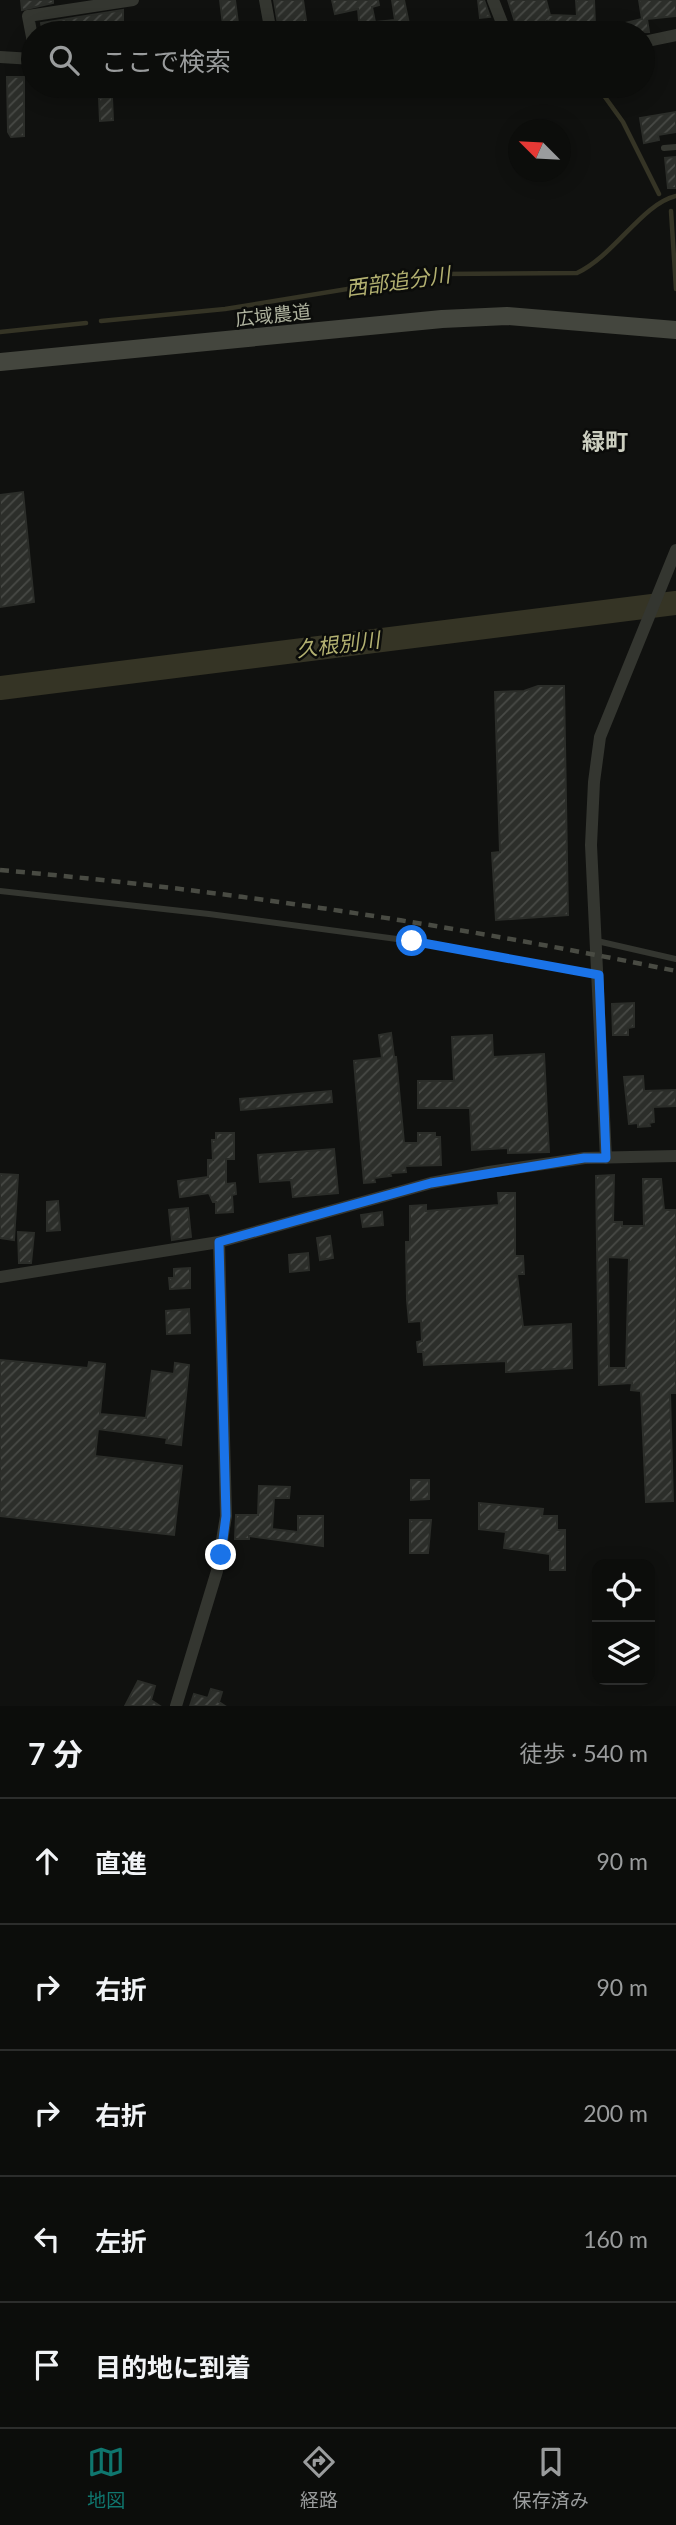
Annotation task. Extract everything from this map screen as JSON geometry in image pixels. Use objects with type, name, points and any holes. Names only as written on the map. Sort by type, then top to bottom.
[{"type":"street","points":[[29,21],[28,16],[133,0]]},
{"type":"street","points":[[265,0],[269,21]]},
{"type":"street","points":[[493,0],[501,21]]},
{"type":"street","points":[[655,39],[676,35]]},
{"type":"street","points":[[0,57],[21,58]]},
{"type":"street","name":"広域農道","points":[[0,362],[442,319],[507,316],[673,329]]},
{"type":"street","points":[[606,1158],[591,845],[594,782],[600,737],[676,550]]},
{"type":"street","points":[[0,1278],[219,1242],[431,1183],[584,1158],[676,1156]]},
{"type":"street","points":[[176,1706],[217,1571],[226,1516],[219,1242]]},
{"type":"lane","points":[[664,148],[676,147]]},
{"type":"lane","points":[[0,891],[412,941],[599,975]]},
{"type":"lane","points":[[597,941],[676,959]]},
{"type":"building","points":[[21,0],[53,0],[53,3],[22,10]]},
{"type":"building","points":[[220,0],[235,0],[238,21],[223,21]]},
{"type":"building","points":[[274,0],[303,0],[306,21],[277,21]]},
{"type":"building","points":[[332,0],[378,0],[379,5],[372,7],[375,21],[359,21],[358,9],[335,14]]},
{"type":"building","points":[[392,0],[404,0],[408,21],[385,21],[395,20]]},
{"type":"building","points":[[478,0],[484,0],[490,17],[480,18]]},
{"type":"building","points":[[508,0],[546,0],[550,15],[577,16],[576,0],[594,0],[595,21],[515,21]]},
{"type":"building","points":[[639,0],[676,0],[676,16],[634,21],[642,19]]},
{"type":"building","points":[[123,10],[123,21],[54,21]]},
{"type":"building","points":[[7,77],[21,77],[24,136],[11,137],[8,132]]},
{"type":"building","points":[[99,98],[112,98],[113,120],[100,121]]},
{"type":"building","points":[[676,112],[676,132],[658,135],[659,140],[644,143],[640,118]]},
{"type":"building","points":[[676,157],[676,188],[668,188],[665,158]]},
{"type":"building","points":[[23,492],[34,602],[0,607],[0,495]]},
{"type":"building","points":[[538,686],[564,686],[568,915],[496,920],[492,853],[500,852],[495,692],[524,691]]},
{"type":"building","points":[[634,1003],[634,1027],[628,1028],[628,1035],[613,1035],[612,1004]]},
{"type":"building","points":[[391,1033],[396,1057],[404,1143],[418,1143],[418,1133],[435,1133],[435,1137],[440,1137],[441,1165],[405,1166],[406,1172],[390,1173],[391,1176],[374,1178],[375,1182],[364,1183],[354,1061],[382,1058],[379,1035]]},
{"type":"building","points":[[492,1035],[493,1057],[544,1054],[549,1152],[508,1153],[508,1148],[472,1150],[470,1108],[418,1108],[418,1081],[454,1081],[452,1037]]},
{"type":"building","points":[[643,1076],[644,1091],[676,1090],[676,1106],[653,1107],[654,1122],[649,1123],[650,1126],[638,1127],[638,1123],[629,1124],[624,1077]]},
{"type":"building","points":[[331,1091],[332,1102],[241,1110],[240,1099]]},
{"type":"building","points":[[216,1133],[234,1133],[234,1159],[226,1159],[226,1184],[235,1183],[236,1194],[232,1195],[233,1212],[216,1213],[216,1202],[213,1202],[209,1193],[180,1197],[178,1181],[208,1177],[208,1160],[213,1160],[212,1140],[216,1140]]},
{"type":"building","points":[[334,1149],[338,1193],[293,1197],[291,1180],[260,1182],[258,1155]]},
{"type":"building","points":[[0,1174],[18,1175],[14,1240],[0,1238]]},
{"type":"building","points":[[614,1175],[613,1222],[622,1222],[622,1226],[644,1226],[643,1179],[661,1179],[664,1210],[676,1210],[676,1393],[670,1393],[673,1501],[646,1502],[641,1391],[631,1390],[632,1383],[599,1385],[596,1176]],"holes":[[[608,1257],[629,1258],[626,1368],[609,1368]]]},
{"type":"building","points":[[498,1193],[515,1193],[515,1256],[523,1256],[524,1274],[517,1274],[523,1327],[571,1324],[572,1368],[506,1372],[506,1361],[424,1365],[423,1352],[418,1352],[417,1342],[422,1341],[421,1321],[409,1322],[407,1300],[406,1242],[410,1242],[410,1206],[426,1205],[426,1211],[499,1205]]},
{"type":"building","points":[[58,1201],[60,1230],[47,1231],[47,1202]]},
{"type":"building","points":[[188,1208],[191,1237],[172,1240],[169,1210]]},
{"type":"building","points":[[382,1212],[383,1225],[363,1227],[361,1215]]},
{"type":"building","points":[[18,1232],[34,1233],[31,1263],[19,1263]]},
{"type":"building","points":[[330,1236],[333,1258],[320,1260],[317,1238]]},
{"type":"building","points":[[308,1253],[309,1270],[290,1272],[289,1255]]},
{"type":"building","points":[[190,1268],[190,1288],[170,1289],[169,1278],[174,1278],[174,1269]]},
{"type":"building","points":[[189,1309],[190,1333],[167,1334],[166,1311]]},
{"type":"building","points":[[0,1360],[88,1368],[89,1362],[105,1364],[100,1414],[146,1418],[152,1371],[174,1374],[175,1363],[189,1365],[181,1445],[166,1443],[167,1438],[98,1429],[95,1456],[182,1466],[174,1535],[0,1516]]},
{"type":"building","points":[[411,1480],[429,1480],[429,1499],[411,1500]]},
{"type":"building","points":[[259,1486],[290,1487],[289,1498],[274,1498],[272,1529],[298,1532],[298,1516],[323,1516],[323,1546],[249,1536],[249,1539],[235,1539],[236,1515],[258,1515]]},
{"type":"building","points":[[479,1503],[543,1509],[542,1516],[557,1516],[557,1530],[565,1530],[565,1570],[550,1570],[550,1554],[504,1548],[506,1532],[479,1529]]},
{"type":"building","points":[[410,1520],[431,1520],[428,1553],[410,1553]]},
{"type":"building","points":[[138,1681],[155,1686],[151,1700],[160,1706],[125,1706]]},
{"type":"building","points":[[211,1689],[222,1692],[219,1702],[225,1706],[190,1706],[194,1694],[208,1698]]},
{"type":"waterway","name":"西部追分川","points":[[606,98],[623,122],[659,194]]},
{"type":"waterway","name":"西部追分川","points":[[101,321],[225,309],[439,274],[577,273],[603,255],[651,209],[676,196]]},
{"type":"waterway","name":"西部追分川","points":[[671,211],[676,289]]},
{"type":"waterway","name":"西部追分川","points":[[0,332],[86,323]]},
{"type":"waterway","name":"久根別川","points":[[0,688],[676,603]]},
{"type":"railway","points":[[0,870],[170,888],[339,911],[424,924],[676,971]]},
{"type":"district","name":"緑町","points":[[605,442]]},
{"type":"route","points":[[221,1555],[226,1516],[219,1242],[431,1183],[584,1158],[606,1158],[599,975],[412,941]]}]
